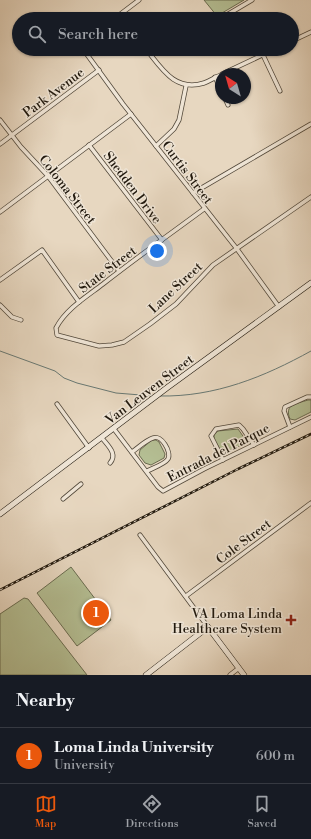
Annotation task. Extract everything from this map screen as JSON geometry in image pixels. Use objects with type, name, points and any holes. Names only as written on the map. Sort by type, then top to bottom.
[{"type":"street","points":[[123,12],[139,0]]},
{"type":"street","points":[[232,12],[252,0]]},
{"type":"street","points":[[299,38],[311,32]]},
{"type":"street","name":"Curtis Street","points":[[88,56],[113,91],[204,210],[237,249],[279,307]]},
{"type":"street","points":[[152,56],[168,76],[186,86],[205,83],[215,77]]},
{"type":"street","points":[[234,68],[259,56]]},
{"type":"street","points":[[264,56],[280,91]]},
{"type":"street","name":"Park Avenue","points":[[0,144],[99,70]]},
{"type":"street","points":[[156,146],[174,129],[178,120],[186,86]]},
{"type":"street","points":[[0,212],[131,114]]},
{"type":"street","name":"Coloma Street","points":[[0,120],[48,176],[119,272]]},
{"type":"street","points":[[193,194],[311,124]]},
{"type":"street","name":"Shedden Drive","points":[[89,145],[162,240]]},
{"type":"street","name":"Lane Street","points":[[79,302],[63,316],[56,328],[57,335],[99,346],[124,342],[176,304],[213,265],[311,197]]},
{"type":"street","name":"State Street","points":[[79,302],[204,210]]},
{"type":"street","points":[[0,280],[42,250],[79,302]]},
{"type":"street","name":"Van Leuven Street","points":[[0,514],[168,387],[311,283]]},
{"type":"street","points":[[0,305],[12,317],[22,320]]},
{"type":"street","points":[[290,427],[284,411],[285,407],[307,397],[311,397]]},
{"type":"street","points":[[57,404],[89,448]]},
{"type":"street","name":"Entrada del Parque","points":[[114,429],[158,487],[163,491],[254,444],[311,417]]},
{"type":"street","points":[[222,460],[211,436],[216,429],[239,425],[244,429],[254,444]]},
{"type":"street","points":[[102,438],[112,450],[114,455],[113,460],[110,463]]},
{"type":"street","points":[[132,452],[152,438],[160,438],[170,452],[169,458],[147,471]]},
{"type":"street","points":[[63,499],[81,484]]},
{"type":"street","name":"Cole Street","points":[[186,596],[311,502]]},
{"type":"street","points":[[140,535],[244,675]]},
{"type":"street","points":[[146,675],[208,627]]},
{"type":"street","points":[[230,675],[239,668]]},
{"type":"green space","points":[[204,0],[244,0],[224,12],[214,12]]},
{"type":"green space","points":[[311,400],[311,412],[295,420],[290,419],[290,407]]},
{"type":"green space","points":[[238,429],[245,439],[244,444],[226,452],[221,451],[214,439],[214,434],[218,431]]},
{"type":"green space","points":[[152,440],[159,442],[165,454],[164,458],[151,465],[145,463],[139,455],[140,450]]},
{"type":"green space","points":[[71,567],[111,620],[77,646],[37,593]]},
{"type":"green space","points":[[24,598],[28,599],[87,675],[0,675],[0,614]]},
{"type":"waterway","points":[[0,351],[55,371],[64,378],[77,383],[116,393],[153,396]]},
{"type":"waterway","points":[[160,396],[200,393],[238,384],[275,369],[311,351]]},
{"type":"railway","points":[[0,590],[238,469],[311,434]]},
{"type":"place","name":"Loma Linda University","points":[[96,613]]},
{"type":"place","name":"VA Loma Linda Healthcare System","points":[[291,620]]}]
